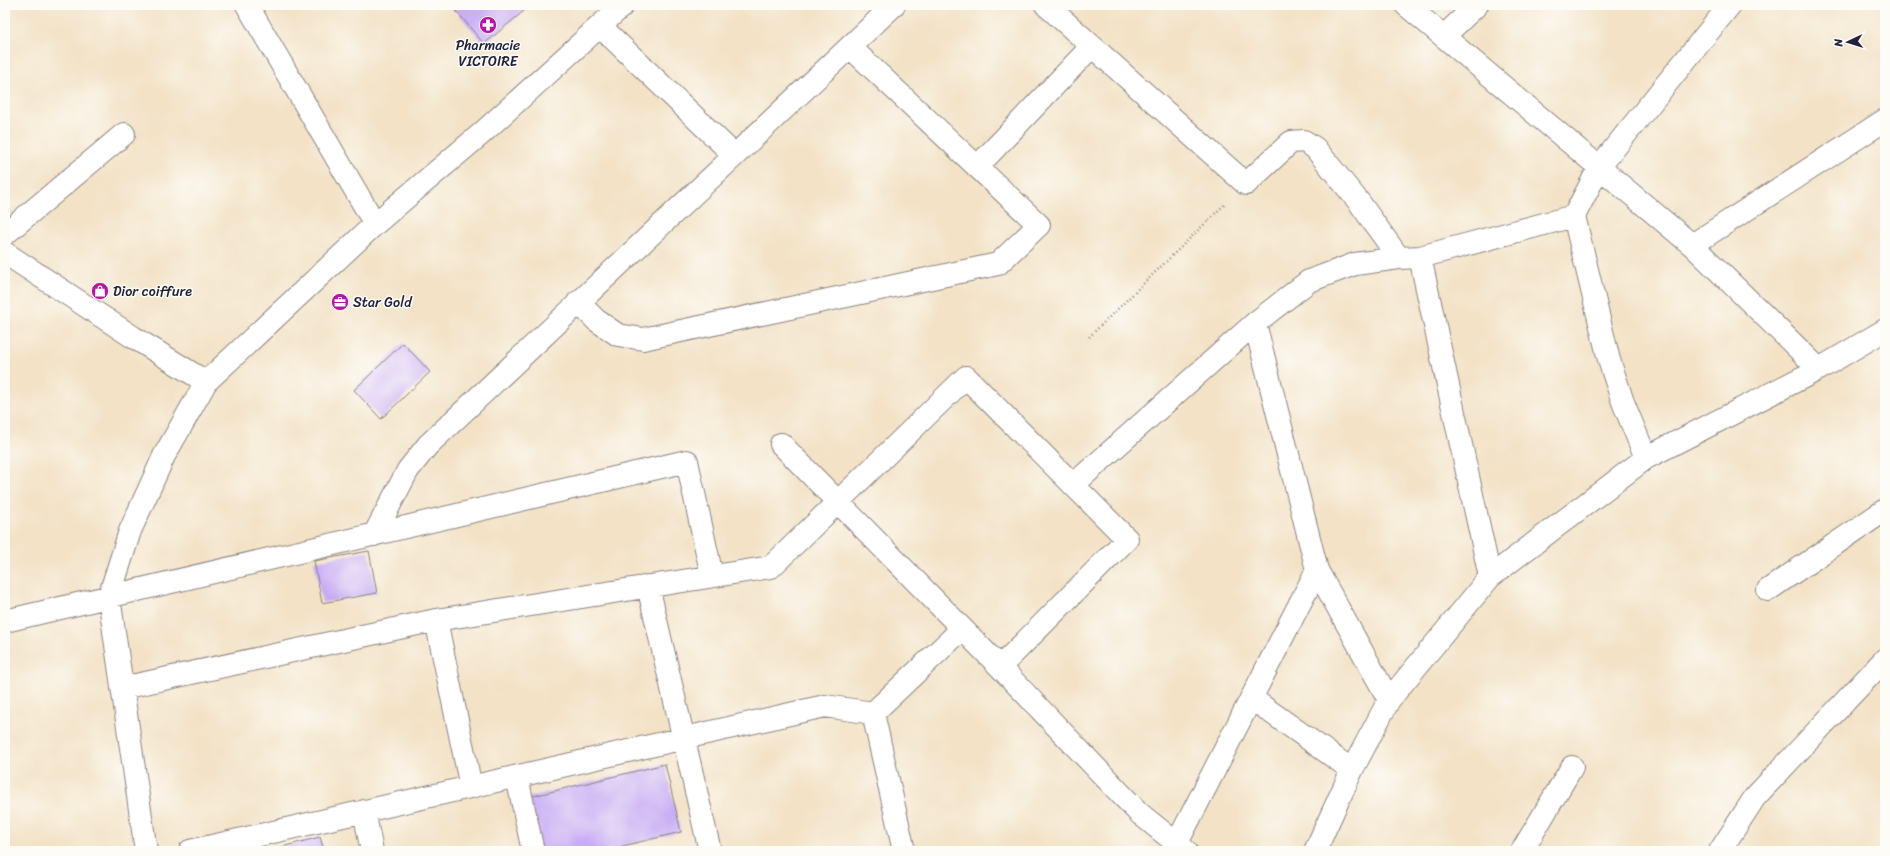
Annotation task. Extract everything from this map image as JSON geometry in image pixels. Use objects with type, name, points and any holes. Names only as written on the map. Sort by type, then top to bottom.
[{"type":"street","points":[[247,5],[375,224]]},
{"type":"street","points":[[146,851],[109,597],[133,524],[164,456],[206,382],[375,224],[481,134],[622,5]]},
{"type":"street","points":[[374,535],[408,470],[428,445],[894,5]]},
{"type":"street","points":[[1046,5],[1246,184],[1291,142],[1304,140],[1315,148],[1359,202],[1410,257],[1490,577]]},
{"type":"street","points":[[1406,5],[1600,166],[1692,245],[1819,369]]},
{"type":"street","points":[[1444,36],[1477,5]]},
{"type":"street","points":[[1646,458],[1609,360],[1574,216],[1600,166],[1730,5]]},
{"type":"street","points":[[600,26],[734,155]]},
{"type":"street","points":[[977,167],[1092,46]]},
{"type":"street","points":[[578,302],[596,320],[618,335],[643,339],[998,264],[1039,225],[850,47]]},
{"type":"street","points":[[1692,245],[1885,120]]},
{"type":"street","points":[[5,234],[124,134]]},
{"type":"street","points":[[1073,485],[1255,323],[1309,281],[1355,264],[1410,257],[1574,216]]},
{"type":"street","points":[[5,253],[133,337],[206,382]]},
{"type":"street","points":[[1255,323],[1317,570],[1389,700]]},
{"type":"street","points":[[1315,851],[1352,770],[1389,700],[1490,577],[1646,458],[1819,369],[1885,330]]},
{"type":"street","points":[[122,688],[436,620],[771,567],[966,377],[1127,539],[1000,667]]},
{"type":"street","points":[[781,444],[1000,667],[1140,813],[1182,847],[1251,698],[1317,570]]},
{"type":"street","points":[[5,621],[687,461],[712,576]]},
{"type":"street","points":[[1768,590],[1885,510]]},
{"type":"street","points":[[648,586],[710,851]]},
{"type":"street","points":[[436,620],[471,787]]},
{"type":"street","points":[[873,713],[962,629]]},
{"type":"street","points":[[1720,851],[1755,797],[1885,659]]},
{"type":"street","points":[[1251,698],[1352,770]]},
{"type":"street","points":[[190,851],[825,706],[873,713]]},
{"type":"street","points":[[873,713],[905,850]]},
{"type":"street","points":[[1522,851],[1572,767]]},
{"type":"street","points":[[517,777],[533,851]]},
{"type":"street","points":[[364,811],[372,851]]},
{"type":"path","points":[[1089,337],[1246,184]]},
{"type":"building","name":"Pharmacie VICTOIRE","points":[[451,5],[531,5],[484,44]]},
{"type":"building","points":[[403,343],[430,372],[381,419],[354,390]]},
{"type":"building","points":[[369,551],[377,593],[322,603],[314,561]]},
{"type":"building","points":[[665,764],[681,832],[602,851],[538,851],[525,798]]},
{"type":"building","points":[[320,837],[324,851],[270,851],[270,850]]},
{"type":"place","name":"Pharmacie VICTOIRE","points":[[488,25]]},
{"type":"place","name":"Dior coiffure","points":[[100,291]]},
{"type":"place","name":"Star Gold","points":[[340,302]]}]
